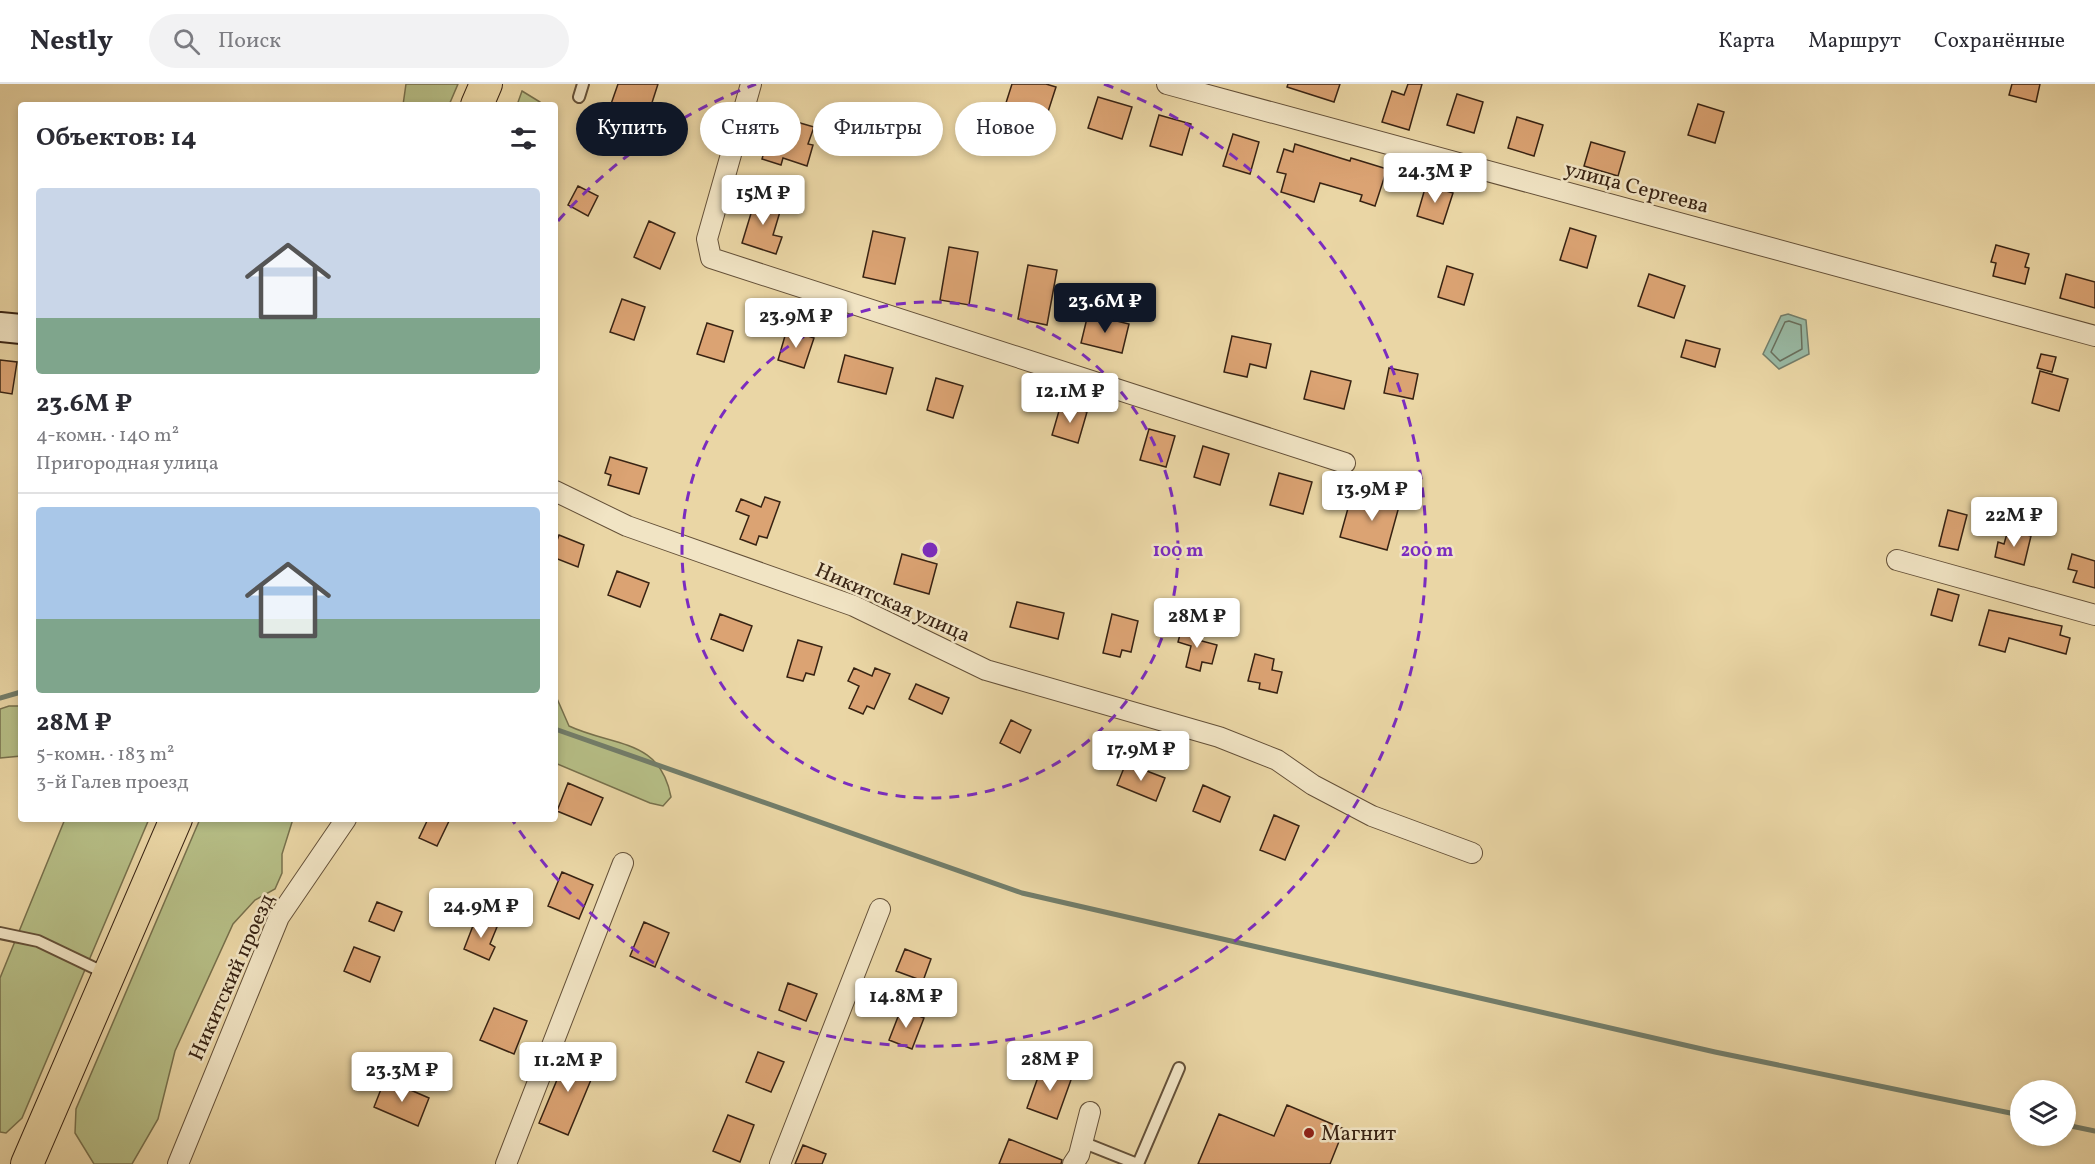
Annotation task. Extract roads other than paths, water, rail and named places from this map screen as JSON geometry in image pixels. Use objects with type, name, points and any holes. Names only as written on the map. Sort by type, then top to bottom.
[{"type":"main road","points":[[478,102],[486,84]]},
{"type":"main road","points":[[27,1164],[175,822]]},
{"type":"street","points":[[751,84],[707,238],[711,258],[1345,463]]},
{"type":"street","name":"улица Сергеева","points":[[1167,84],[2095,336]]},
{"type":"street","points":[[0,327],[18,329]]},
{"type":"street","name":"Никитская улица","points":[[558,492],[627,526],[854,606],[987,670],[1219,737],[1277,760],[1313,785],[1372,816],[1472,853]]},
{"type":"street","points":[[1897,560],[2095,615]]},
{"type":"street","name":"Никитский проезд","points":[[178,1164],[279,917],[344,822]]},
{"type":"street","points":[[506,1164],[623,863]]},
{"type":"street","points":[[780,1164],[880,909]]},
{"type":"street","points":[[1073,1164],[1090,1112]]},
{"type":"lane","points":[[579,97],[584,84]]},
{"type":"lane","points":[[0,933],[38,941],[110,975]]},
{"type":"lane","points":[[1082,1142],[1138,1164],[1179,1068]]},
{"type":"water","points":[[1788,314],[1806,320],[1809,354],[1779,369],[1763,354],[1781,316]]},
{"type":"waterway","points":[[0,698],[18,693]]},
{"type":"waterway","points":[[558,730],[1022,893],[1715,1052],[2010,1113]]},
{"type":"waterway","points":[[2076,1127],[2095,1131]]},
{"type":"place","name":"Магнит","points":[[1309,1133]]}]
